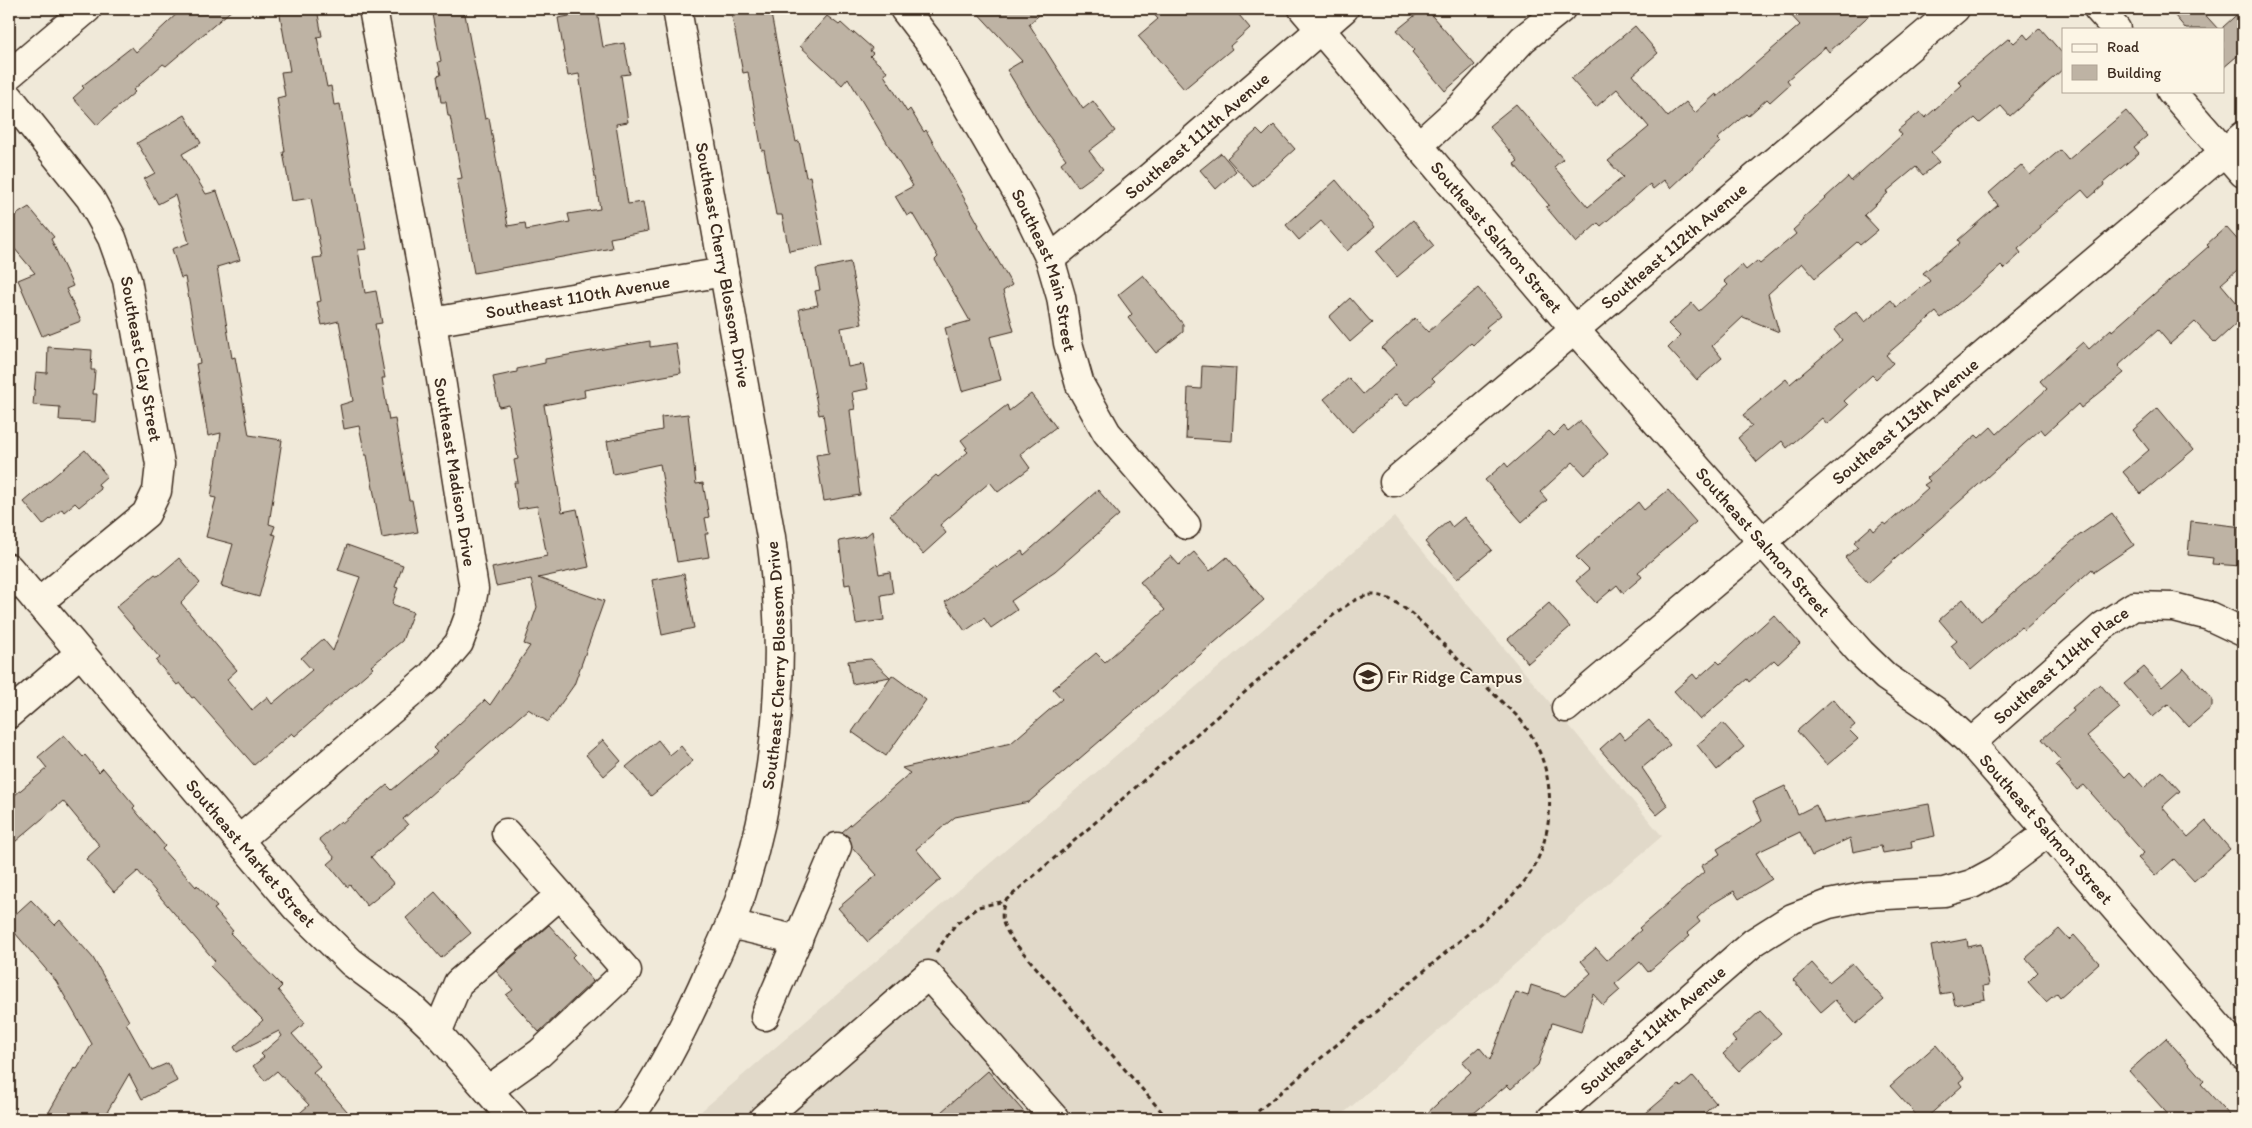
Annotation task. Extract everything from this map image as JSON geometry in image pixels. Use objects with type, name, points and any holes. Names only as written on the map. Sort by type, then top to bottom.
[{"type":"street","points":[[9,75],[87,9]]},
{"type":"street","name":"Southeast Madison Drive","points":[[239,840],[431,676],[458,643],[469,616],[474,589],[432,322],[373,9]]},
{"type":"street","name":"Southeast Cherry Blossom Drive","points":[[628,1119],[681,1031],[730,924],[748,872],[768,780],[778,701],[780,640],[777,579],[771,537],[677,9]]},
{"type":"street","name":"Southeast Main Street","points":[[904,9],[933,47],[1021,199],[1050,259],[1060,297],[1068,343],[1080,385],[1107,432],[1186,525]]},
{"type":"street","name":"Southeast 111th Avenue","points":[[1050,259],[1151,176],[1312,19],[1344,9]]},
{"type":"street","points":[[1419,145],[1461,107],[1523,39],[1560,9]]},
{"type":"street","name":"Southeast 112th Avenue","points":[[1394,482],[1955,9]]},
{"type":"street","points":[[2098,9],[2115,28]]},
{"type":"street","name":"Southeast Salmon Street","points":[[1312,19],[1575,330],[1761,543],[1860,653],[1886,677],[1937,712],[1971,743],[2243,1054]]},
{"type":"street","points":[[2172,92],[2234,144],[2243,173]]},
{"type":"street","name":"Southeast Clay Street","points":[[9,97],[90,198],[112,238],[127,280],[160,464],[157,491],[146,514],[38,603]]},
{"type":"street","name":"Southeast 113th Avenue","points":[[1566,708],[2234,144]]},
{"type":"street","name":"Southeast 110th Avenue","points":[[432,322],[724,272]]},
{"type":"street","name":"Southeast Market Street","points":[[9,568],[317,930],[351,962],[410,1006],[437,1033],[513,1119]]},
{"type":"street","name":"Southeast 114th Place","points":[[1971,743],[2103,626],[2134,606],[2173,607],[2209,616],[2243,632]]},
{"type":"street","points":[[9,714],[80,653]]},
{"type":"street","name":"Southeast 114th Avenue","points":[[1551,1119],[1754,942],[1792,918],[1829,904],[1868,896],[1944,892],[1972,884],[1998,870],[2048,832]]},
{"type":"street","points":[[488,1090],[540,1053],[627,971],[506,833]]},
{"type":"street","points":[[765,1016],[837,847]]},
{"type":"street","points":[[437,1033],[458,983],[560,895]]},
{"type":"street","points":[[730,924],[798,940]]},
{"type":"street","points":[[763,1119],[928,975],[1055,1119]]},
{"type":"path","points":[[928,975],[938,949],[955,925],[978,907],[1005,901],[1344,608],[1356,600],[1371,595],[1386,598],[1406,610],[1424,625],[1522,721],[1536,743],[1547,768],[1551,801],[1544,835],[1536,863],[1521,886],[1509,899],[1249,1119]]},
{"type":"path","points":[[1005,901],[1001,914],[1004,926],[1013,941],[1168,1119]]},
{"type":"shaded area","name":"Fir Ridge Campus","points":[[1394,517],[1662,836],[1337,1119],[692,1119]]},
{"type":"building","points":[[182,9],[233,9],[166,66],[163,64],[133,90],[135,92],[97,125],[73,98],[84,88],[82,86],[132,47],[136,52]]},
{"type":"building","points":[[279,9],[317,9],[322,36],[317,37],[327,87],[331,86],[334,105],[340,104],[358,211],[360,211],[367,249],[358,250],[365,293],[376,291],[382,323],[375,324],[385,378],[382,378],[389,420],[395,419],[409,500],[412,500],[418,532],[382,538],[367,455],[365,455],[359,426],[344,429],[340,405],[353,401],[339,321],[322,325],[317,302],[321,301],[313,258],[322,257],[311,198],[292,201],[283,152],[285,152],[277,98],[285,96],[281,72],[290,71]]},
{"type":"building","points":[[431,9],[464,9],[485,119],[489,118],[508,226],[525,223],[526,230],[570,222],[568,214],[600,209],[579,74],[568,76],[558,18],[597,11],[603,47],[624,43],[630,74],[621,75],[628,122],[616,124],[628,204],[643,202],[648,231],[610,238],[612,248],[474,273],[457,179],[462,178],[450,116],[448,116],[446,102],[441,102],[437,76],[441,75],[438,62],[441,61]]},
{"type":"building","points":[[733,9],[770,9],[796,142],[799,141],[806,177],[810,176],[823,245],[789,251],[782,215],[776,215],[748,72],[743,73],[732,17],[735,16]]},
{"type":"building","points":[[974,9],[1046,9],[1029,24],[1083,109],[1093,101],[1115,131],[1089,151],[1103,169],[1078,187],[1061,163],[1066,159],[1039,123],[1007,70],[1022,61]]},
{"type":"building","points":[[1149,9],[1234,9],[1250,28],[1230,46],[1232,49],[1184,89],[1138,36],[1158,19]]},
{"type":"building","points":[[1423,9],[1426,9],[1475,65],[1445,91],[1412,52],[1414,50],[1397,30]]},
{"type":"building","points":[[1785,9],[1876,9],[1829,52],[1825,47],[1787,80],[1790,84],[1770,102],[1767,99],[1717,139],[1720,142],[1671,188],[1664,180],[1653,189],[1650,184],[1601,226],[1598,223],[1576,243],[1546,207],[1549,205],[1514,164],[1518,161],[1489,126],[1516,104],[1563,159],[1554,167],[1588,207],[1623,177],[1608,161],[1649,127],[1617,89],[1596,107],[1571,79],[1635,26],[1658,53],[1633,75],[1668,117],[1686,102],[1695,113],[1716,94],[1717,97],[1800,25]]},
{"type":"building","points":[[2169,9],[2200,9],[2217,28],[2185,28]]},
{"type":"building","points":[[2243,9],[2243,51],[2224,67],[2224,28]]},
{"type":"building","points":[[827,16],[839,25],[841,23],[853,34],[854,32],[872,48],[870,51],[873,53],[870,56],[887,71],[884,75],[907,112],[910,109],[924,132],[926,130],[1012,285],[1003,291],[1014,331],[990,337],[1001,380],[962,391],[945,328],[970,321],[935,260],[938,257],[912,213],[907,216],[895,196],[913,186],[848,78],[842,85],[800,46]]},
{"type":"building","points":[[2040,28],[2062,53],[2062,70],[2010,116],[2001,106],[1980,123],[1975,118],[1963,128],[1961,127],[1931,153],[1939,162],[1923,175],[1916,167],[1886,192],[1888,193],[1864,215],[1878,230],[1860,245],[1857,242],[1815,278],[1802,263],[1768,294],[1779,332],[1743,317],[1712,346],[1722,358],[1697,380],[1668,348],[1680,336],[1668,324],[1692,303],[1699,311],[1728,285],[1724,281],[1742,265],[1746,270],[1757,261],[1760,264],[1796,234],[1793,230],[1804,220],[1803,218],[1848,177],[1851,181],[1902,135],[1898,130],[1920,112],[1925,118],[1962,85],[1958,81],[2009,38],[2014,43],[2024,34],[2028,39]]},
{"type":"building","points":[[2126,111],[2147,136],[2134,147],[2139,153],[2103,183],[2104,185],[2089,198],[2082,190],[2040,226],[2041,228],[2018,249],[2021,253],[2004,269],[2001,266],[1941,318],[1936,312],[1886,355],[1893,363],[1876,379],[1872,375],[1844,401],[1848,405],[1827,424],[1822,418],[1787,448],[1782,441],[1757,462],[1738,438],[1752,426],[1743,415],[1786,379],[1790,384],[1842,340],[1834,330],[1856,311],[1865,322],[1891,300],[1897,307],[1930,281],[1923,273],[1960,243],[1958,240],[1998,205],[1989,193],[2021,165],[2030,175],[2060,150],[2068,160]]},
{"type":"building","points":[[185,115],[201,143],[182,154],[206,194],[217,191],[240,260],[217,267],[232,358],[235,357],[249,435],[282,440],[269,524],[275,526],[272,534],[276,535],[259,597],[221,586],[233,544],[206,537],[216,498],[211,497],[221,433],[208,436],[196,364],[200,363],[185,277],[181,278],[172,249],[189,243],[175,195],[158,204],[144,179],[155,173],[137,143]]},
{"type":"building","points":[[1274,125],[1295,149],[1253,187],[1227,158],[1257,130],[1263,136]]},
{"type":"building","points":[[1221,153],[1236,171],[1216,189],[1200,170]]},
{"type":"building","points":[[1336,180],[1375,227],[1347,251],[1321,221],[1299,240],[1286,225]]},
{"type":"building","points":[[29,207],[54,237],[51,239],[73,286],[66,289],[81,321],[42,336],[18,280],[35,273],[9,242],[9,219]]},
{"type":"building","points":[[1413,220],[1434,246],[1397,277],[1376,252]]},
{"type":"building","points":[[2226,227],[2243,246],[2243,265],[2221,284],[2243,310],[2243,317],[2215,343],[2195,322],[2170,344],[2158,330],[2118,366],[2124,373],[2081,408],[2078,404],[2045,434],[2041,429],[1868,583],[1845,558],[1858,547],[1854,542],[1871,527],[1874,531],[1883,523],[1886,525],[1928,488],[1924,485],[1930,481],[1927,478],[1976,435],[1979,438],[1991,427],[1997,434],[2047,389],[2040,381],[2065,358],[2083,342],[2089,349],[2111,329],[2112,331],[2209,246],[2207,244]]},
{"type":"building","points":[[850,262],[862,324],[841,328],[848,367],[863,364],[868,389],[852,392],[855,409],[850,410],[860,495],[824,501],[816,455],[829,453],[823,414],[819,415],[799,309],[818,305],[815,291],[820,290],[816,269]]},
{"type":"building","points":[[1143,275],[1183,324],[1183,332],[1156,353],[1128,318],[1132,314],[1118,295]]},
{"type":"building","points":[[1478,288],[1501,315],[1486,327],[1489,330],[1473,345],[1471,343],[1432,378],[1435,381],[1406,406],[1396,394],[1352,432],[1324,399],[1349,378],[1363,394],[1397,364],[1382,348],[1415,318],[1428,332]]},
{"type":"building","points":[[1350,298],[1372,323],[1350,342],[1329,317]]},
{"type":"building","points":[[650,341],[650,347],[676,343],[681,373],[584,390],[585,397],[544,405],[562,512],[577,509],[589,567],[538,578],[604,601],[574,685],[548,722],[528,709],[403,819],[408,825],[371,857],[394,884],[367,906],[350,885],[347,887],[328,864],[335,858],[319,839],[341,821],[342,823],[387,785],[392,790],[437,752],[433,748],[485,700],[490,705],[530,646],[524,644],[537,607],[531,579],[496,586],[492,568],[547,556],[537,506],[518,509],[514,482],[518,482],[514,460],[518,459],[509,405],[499,407],[493,377],[545,363],[545,359]]},
{"type":"building","points":[[48,347],[92,350],[91,370],[95,370],[93,394],[97,394],[95,422],[59,420],[60,407],[33,405],[36,372],[47,373]]},
{"type":"building","points":[[1202,366],[1236,368],[1232,441],[1186,438],[1188,388],[1201,389]]},
{"type":"building","points":[[1031,394],[1056,427],[1020,454],[1030,468],[998,492],[990,482],[940,525],[946,533],[923,554],[890,515],[936,475],[938,477],[968,452],[961,440],[1007,405],[1009,411]]},
{"type":"building","points":[[2158,408],[2193,450],[2141,494],[2123,472],[2149,450],[2133,430]]},
{"type":"building","points":[[688,414],[696,484],[703,483],[709,517],[705,518],[708,534],[705,534],[709,557],[677,562],[660,464],[613,474],[607,441],[662,430],[661,417]]},
{"type":"building","points":[[1580,421],[1608,454],[1585,475],[1573,462],[1540,492],[1547,500],[1522,522],[1485,480],[1505,463],[1508,467],[1549,431],[1554,436],[1564,426],[1568,431]]},
{"type":"building","points":[[85,450],[107,476],[98,484],[101,489],[79,507],[75,503],[64,512],[62,509],[43,525],[24,502]]},
{"type":"building","points":[[1098,490],[1119,515],[1055,571],[1011,601],[1017,610],[991,628],[984,618],[965,631],[945,602],[995,566],[997,568],[1022,551],[1024,555]]},
{"type":"building","points":[[1668,490],[1696,522],[1638,572],[1642,577],[1623,593],[1617,585],[1596,603],[1576,581],[1589,570],[1576,557],[1638,502],[1644,510]]},
{"type":"building","points":[[2112,513],[2134,545],[2094,572],[2092,569],[2024,630],[2021,627],[1971,670],[1951,646],[1957,641],[1939,620],[1963,599],[1981,621],[2077,537]]},
{"type":"building","points":[[1464,517],[1492,550],[1457,579],[1425,542],[1448,521],[1452,527]]},
{"type":"building","points":[[2191,521],[2243,527],[2241,566],[2212,564],[2213,558],[2188,555]]},
{"type":"building","points":[[872,531],[879,574],[890,572],[893,593],[881,595],[884,620],[856,624],[850,584],[845,585],[839,541],[866,536]]},
{"type":"building","points":[[347,545],[403,565],[395,587],[398,588],[392,604],[413,612],[402,641],[371,666],[373,668],[295,736],[292,733],[254,765],[194,697],[192,698],[180,683],[177,685],[156,661],[160,658],[116,607],[155,574],[158,576],[179,558],[200,583],[181,603],[237,670],[227,679],[252,710],[267,697],[272,704],[312,670],[301,658],[323,639],[333,651],[360,577],[338,570]]},
{"type":"building","points":[[1194,552],[1210,571],[1227,557],[1264,600],[1029,802],[955,817],[916,849],[941,879],[868,942],[838,908],[877,875],[852,847],[849,837],[842,832],[910,773],[902,768],[1011,743],[1062,699],[1053,689],[1096,653],[1105,662],[1165,610],[1140,582],[1171,556],[1179,565]]},
{"type":"building","points":[[684,574],[694,628],[662,635],[652,580]]},
{"type":"building","points":[[1549,603],[1570,627],[1528,663],[1508,639]]},
{"type":"building","points":[[1774,615],[1800,644],[1778,664],[1774,660],[1749,682],[1747,679],[1700,720],[1674,691],[1693,674],[1697,679],[1717,661],[1720,664]]},
{"type":"building","points":[[871,659],[890,677],[852,684],[848,661]]},
{"type":"building","points":[[2144,667],[2162,687],[2184,668],[2212,699],[2212,707],[2189,727],[2168,704],[2153,717],[2124,684]]},
{"type":"building","points":[[892,675],[926,700],[886,756],[852,732]]},
{"type":"building","points":[[2100,684],[2120,708],[2087,736],[2125,777],[2130,772],[2144,788],[2162,771],[2180,791],[2162,807],[2188,837],[2206,821],[2230,849],[2194,881],[2174,859],[2155,876],[2138,858],[2144,853],[2084,785],[2077,790],[2056,765],[2061,761],[2042,739],[2074,711],[2072,708]]},
{"type":"building","points":[[1833,699],[1855,725],[1849,730],[1858,739],[1827,765],[1797,731]]},
{"type":"building","points":[[1649,720],[1670,745],[1642,768],[1668,806],[1657,815],[1600,749],[1619,732],[1625,740]]},
{"type":"building","points":[[1723,723],[1744,747],[1717,770],[1697,745]]},
{"type":"building","points":[[64,735],[83,757],[85,755],[99,772],[103,768],[165,846],[162,849],[217,907],[214,909],[233,931],[230,933],[282,986],[278,990],[305,1023],[292,1034],[320,1066],[313,1072],[354,1119],[293,1119],[309,1105],[277,1071],[265,1081],[253,1066],[264,1057],[261,1054],[282,1036],[279,1031],[237,1052],[234,1047],[263,1020],[210,966],[215,961],[138,871],[114,892],[86,859],[100,846],[63,801],[9,847],[9,800],[47,768],[38,757]]},
{"type":"building","points":[[603,740],[621,761],[604,776],[586,755]]},
{"type":"building","points":[[658,740],[670,755],[681,746],[693,761],[651,796],[626,767]]},
{"type":"building","points":[[1785,786],[1798,814],[1816,805],[1824,823],[1929,804],[1935,836],[1911,841],[1912,848],[1883,853],[1881,846],[1853,852],[1850,838],[1812,856],[1800,832],[1756,853],[1772,879],[1739,899],[1734,891],[1712,904],[1697,918],[1700,922],[1687,933],[1690,936],[1648,972],[1640,962],[1615,984],[1620,990],[1603,1005],[1593,994],[1581,1032],[1552,1023],[1538,1065],[1511,1089],[1507,1085],[1467,1119],[1421,1119],[1471,1072],[1462,1062],[1479,1047],[1490,1060],[1516,992],[1528,996],[1531,985],[1565,996],[1591,973],[1581,961],[1596,948],[1607,960],[1641,930],[1639,928],[1704,872],[1701,866],[1720,854],[1717,849],[1762,821],[1753,801]]},
{"type":"building","points":[[435,892],[471,933],[441,958],[406,918]]},
{"type":"building","points":[[31,900],[55,925],[60,920],[93,958],[129,1021],[126,1023],[152,1070],[168,1063],[177,1081],[142,1099],[129,1074],[103,1119],[45,1119],[74,1068],[77,1069],[92,1044],[56,981],[9,926],[9,920]]},
{"type":"building","points":[[549,925],[575,954],[572,957],[593,981],[539,1032],[506,995],[513,990],[496,971]]},
{"type":"building","points":[[2059,929],[2069,940],[2074,935],[2099,963],[2060,997],[2057,993],[2046,1002],[2028,982],[2038,972],[2026,958]]},
{"type":"building","points":[[1967,939],[1968,947],[1981,944],[1989,985],[1983,986],[1985,999],[1955,1005],[1952,992],[1940,994],[1931,946]]},
{"type":"building","points":[[1812,963],[1829,982],[1852,963],[1884,1000],[1856,1024],[1835,1000],[1821,1012],[1793,980]]},
{"type":"building","points":[[1760,1011],[1781,1033],[1739,1071],[1723,1054],[1736,1042],[1732,1037]]},
{"type":"building","points":[[2166,1038],[2204,1081],[2201,1084],[2233,1119],[2172,1119],[2129,1071]]},
{"type":"building","points":[[1936,1045],[1964,1078],[1959,1082],[1962,1086],[1925,1119],[1920,1119],[1890,1086]]},
{"type":"building","points":[[988,1071],[1030,1119],[933,1119]]},
{"type":"building","points":[[1693,1076],[1716,1103],[1698,1119],[1639,1119],[1679,1085],[1681,1087]]},
{"type":"place","name":"Fir Ridge Campus","points":[[1368,677]]}]
